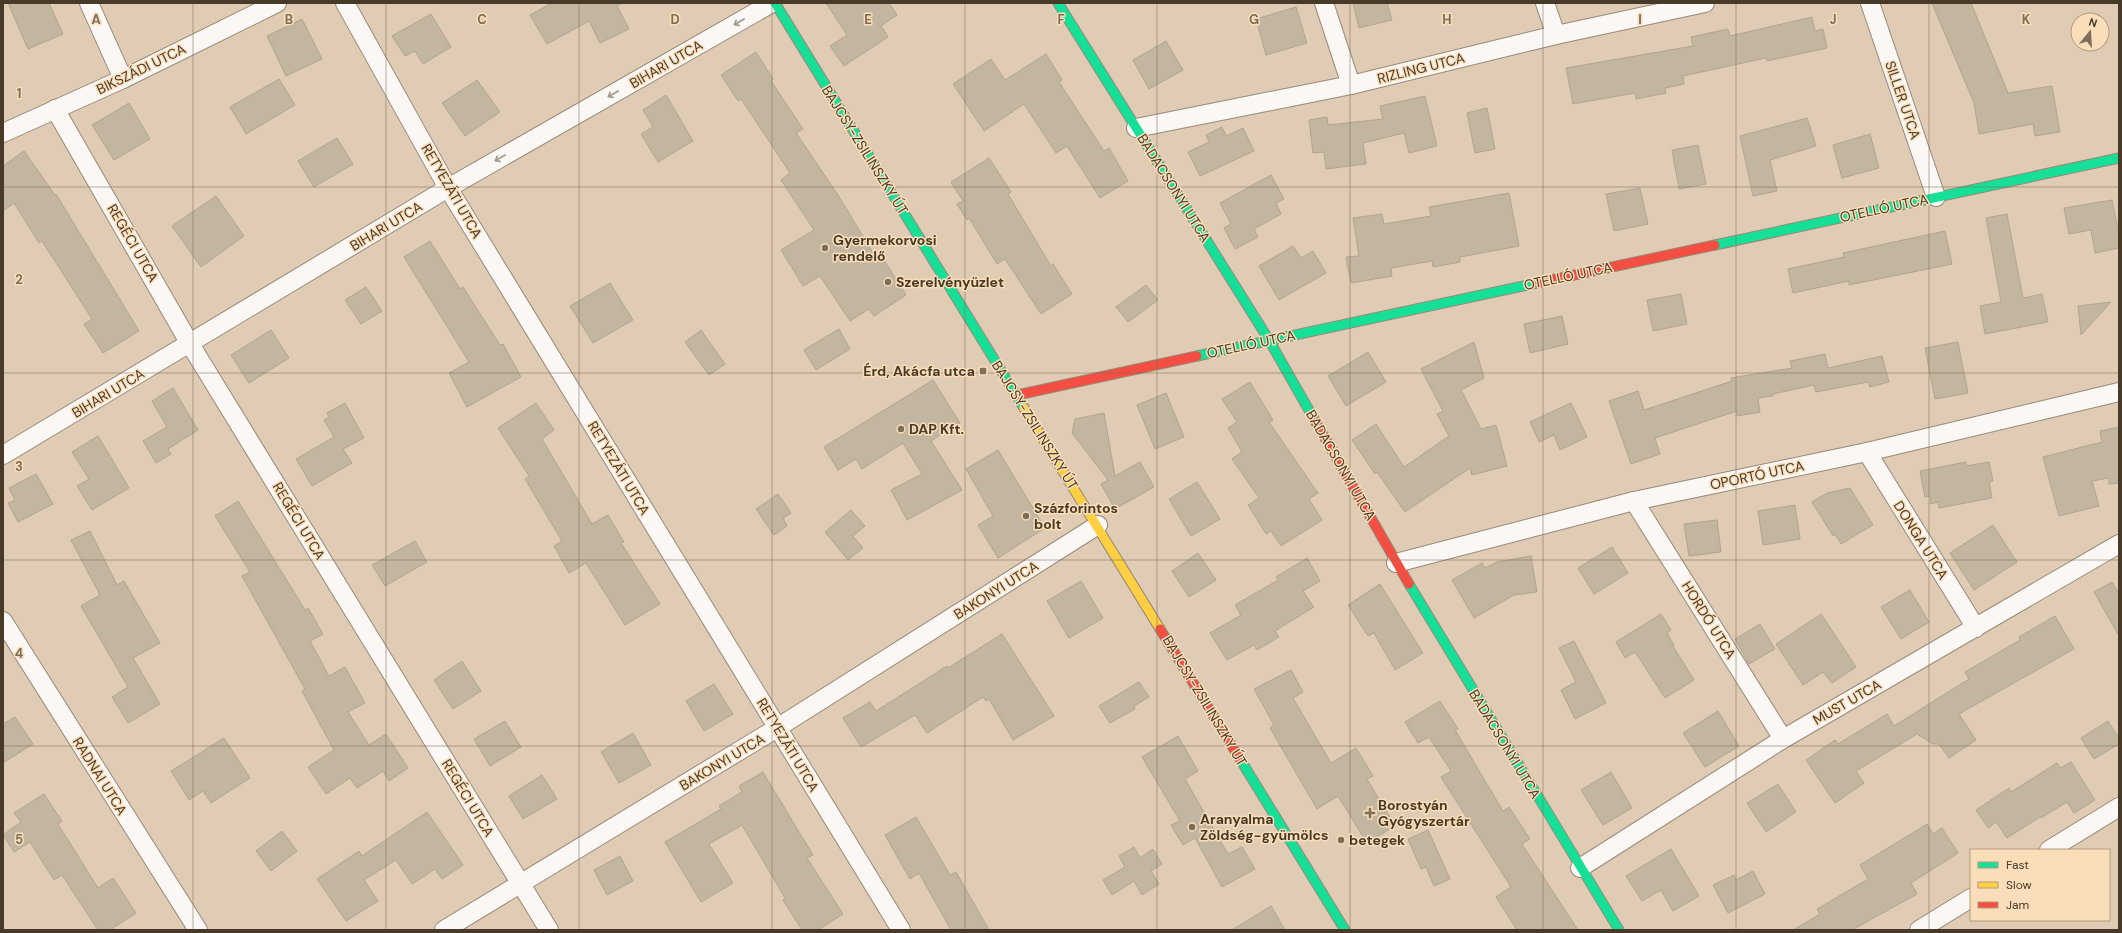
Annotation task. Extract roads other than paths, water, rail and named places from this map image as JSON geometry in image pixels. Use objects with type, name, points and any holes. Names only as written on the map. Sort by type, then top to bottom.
[{"type":"street","points":[[89,3],[123,79]]},
{"type":"street","name":"BIKSZÁDI UTCA","points":[[3,133],[123,79],[277,3]]},
{"type":"street","name":"RETYEZÁTI UTCA","points":[[345,3],[448,188],[900,930]]},
{"type":"street","name":"BIHARI UTCA","points":[[3,455],[448,188],[774,3]]},
{"type":"street","name":"BAJCSY-ZSILINSZKY ÚT","points":[[774,3],[1098,525],[1345,930]]},
{"type":"street","name":"BADACSONYI UTCA","points":[[1058,3],[1269,340],[1396,563],[1619,930]]},
{"type":"street","points":[[1324,3],[1351,86]]},
{"type":"street","points":[[1545,3],[1556,35]]},
{"type":"street","name":"RIZLING UTCA","points":[[1136,128],[1351,86],[1556,35],[1705,3]]},
{"type":"street","name":"SILLER UTCA","points":[[1870,3],[1936,197]]},
{"type":"street","name":"REGÉCI UTCA","points":[[55,109],[190,344],[548,930]]},
{"type":"street","name":"OTELLÓ UTCA","points":[[1017,395],[2119,158]]},
{"type":"street","name":"OPORTÓ UTCA","points":[[1396,563],[1634,501],[1867,452],[2119,392]]},
{"type":"street","name":"DONGA UTCA","points":[[1867,452],[1976,628]]},
{"type":"street","name":"HORDÓ UTCA","points":[[1634,501],[1783,739]]},
{"type":"street","name":"BAKONYI UTCA","points":[[444,930],[777,728],[1098,525]]},
{"type":"street","name":"MUST UTCA","points":[[1580,868],[1783,739],[2119,544]]},
{"type":"street","name":"RADNAI UTCA","points":[[3,622],[198,930]]},
{"type":"street","points":[[2051,849],[2119,807]]},
{"type":"street","points":[[1919,930],[1970,899]]},
{"type":"place","name":"Gyermekorvosi rendelő","points":[[825,248]]},
{"type":"place","name":"Szerelvényüzlet","points":[[888,282]]},
{"type":"place","name":"Érd, Akácfa utca","points":[[983,371]]},
{"type":"place","name":"DAP Kft.","points":[[901,429]]},
{"type":"place","name":"Százforintos bolt","points":[[1026,516]]},
{"type":"place","name":"Borostyán Gyógyszertár","points":[[1370,813]]},
{"type":"place","name":"Aranyalma Zöldség-gyümölcs","points":[[1192,827]]},
{"type":"place","name":"betegek","points":[[1341,840]]}]
